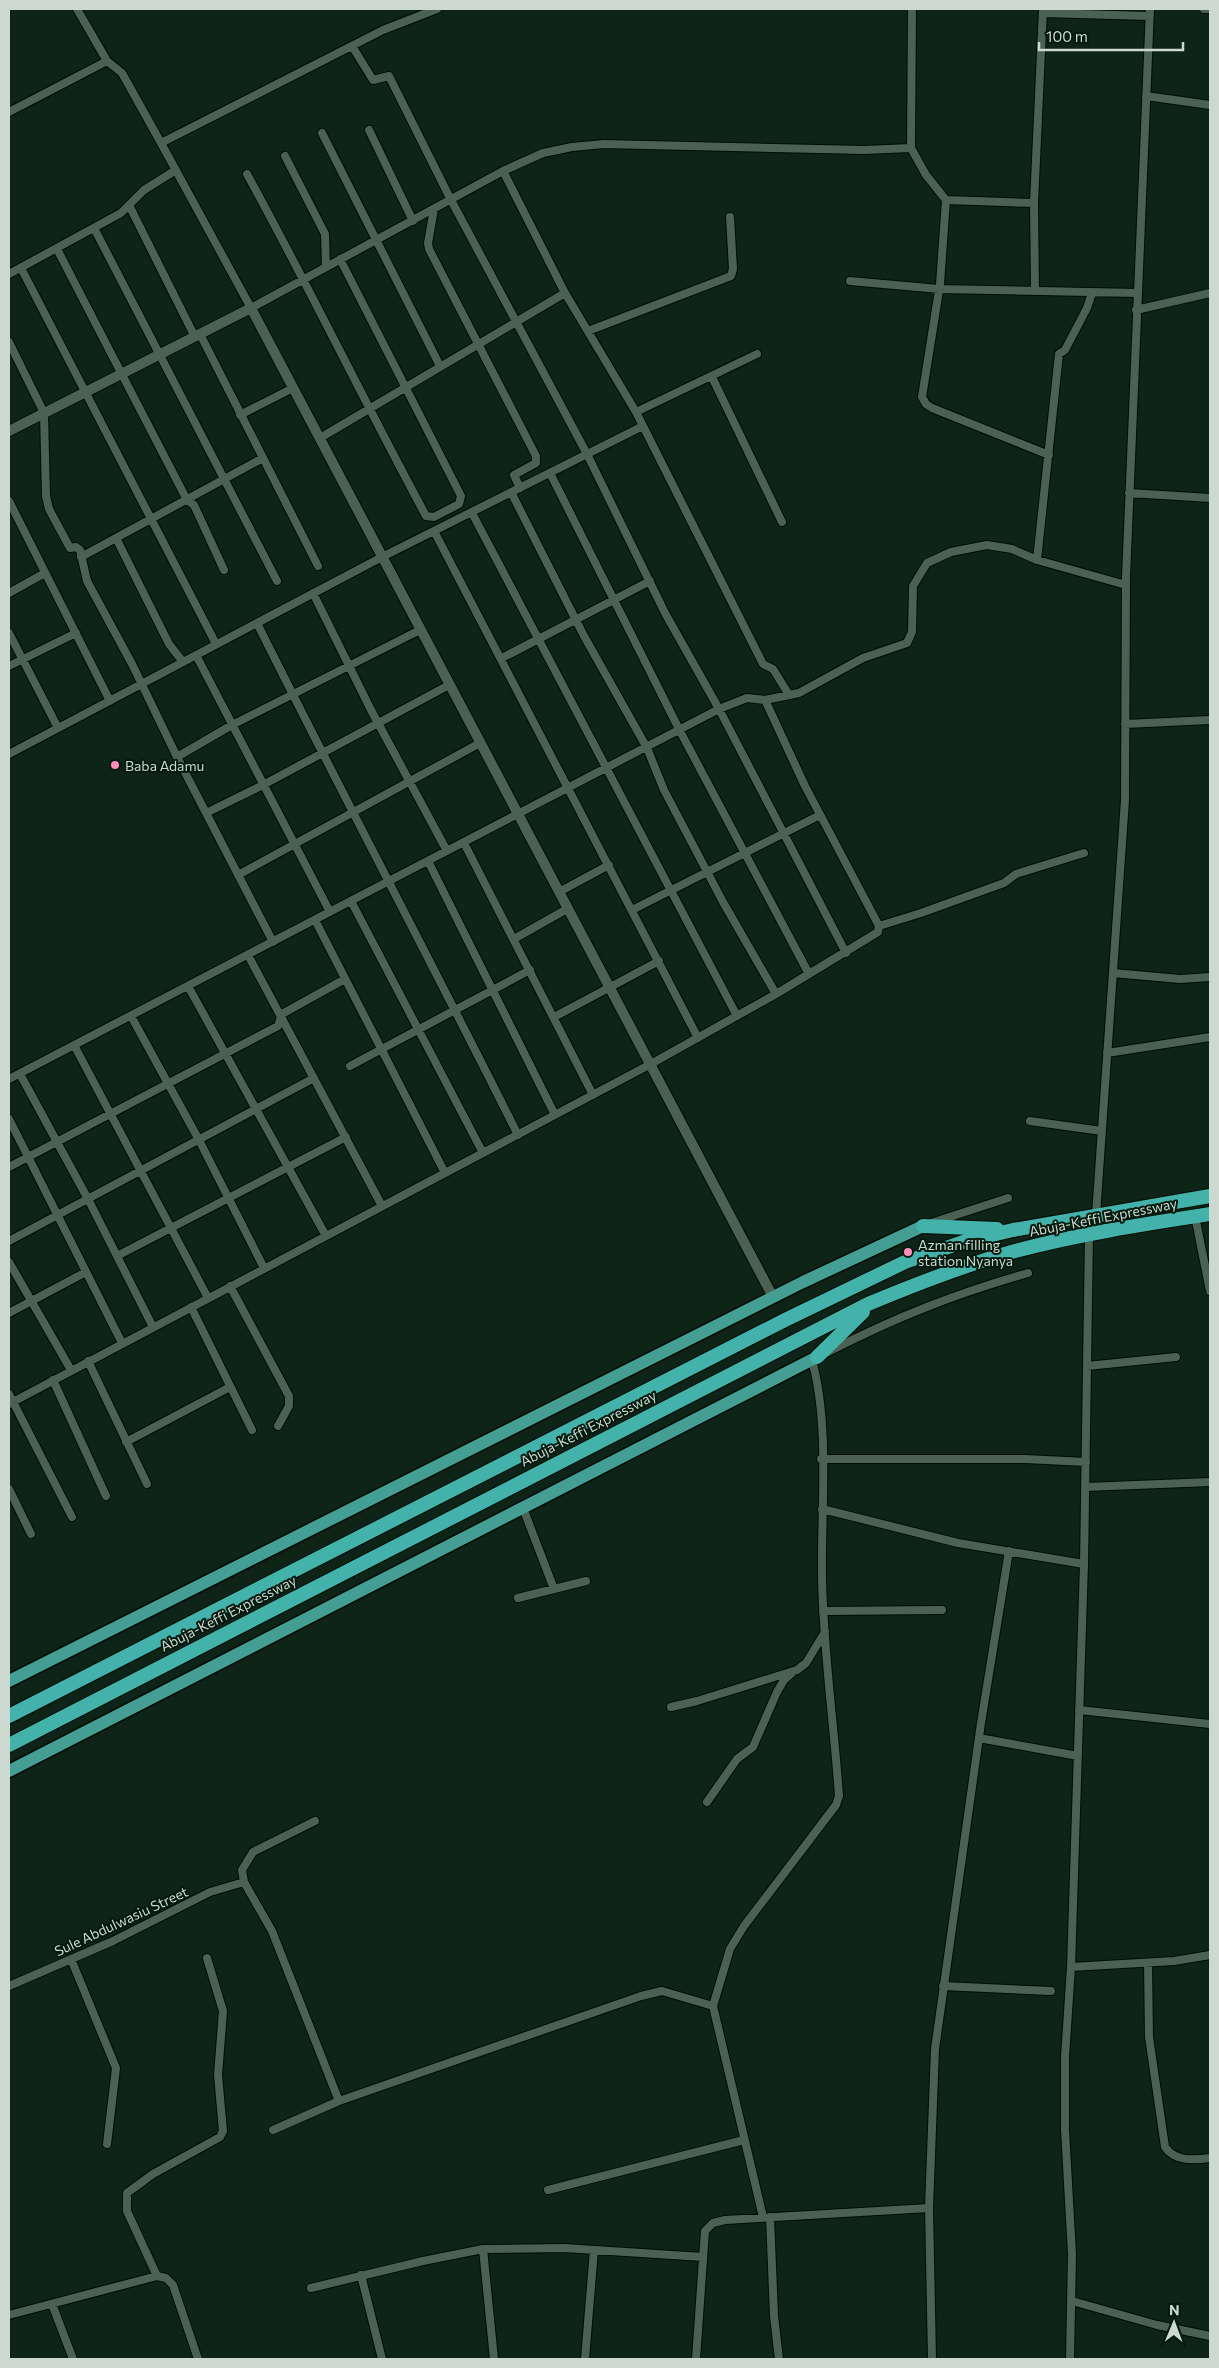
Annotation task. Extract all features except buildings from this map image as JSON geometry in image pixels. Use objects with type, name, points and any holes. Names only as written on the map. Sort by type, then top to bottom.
[{"type":"highway","name":"Abuja-Keffi Expressway","points":[[9,1716],[859,1283],[929,1253],[966,1241],[1013,1230],[1210,1196]]},
{"type":"highway","name":"Abuja-Keffi Expressway","points":[[9,1745],[820,1327],[880,1299],[960,1268],[1016,1251],[1089,1235],[1210,1214]]},
{"type":"highway","points":[[924,1226],[1013,1230]]},
{"type":"highway","points":[[815,1359],[855,1318],[880,1299]]},
{"type":"main road","points":[[9,1681],[850,1258],[924,1226]]},
{"type":"main road","points":[[9,1771],[815,1359]]},
{"type":"street","points":[[77,9],[107,61],[122,73],[251,308],[773,1297]]},
{"type":"street","points":[[161,143],[383,30],[437,9]]},
{"type":"street","points":[[912,9],[911,148],[926,174],[946,200],[939,289],[922,397],[926,404],[1049,455]]},
{"type":"street","points":[[1204,9],[1210,9]]},
{"type":"street","points":[[1035,290],[1034,203],[1043,11],[1150,12],[1136,310],[1126,585],[1125,800],[1096,1215]]},
{"type":"street","points":[[352,46],[373,80],[389,76],[451,200],[587,454],[650,581],[846,953]]},
{"type":"street","points":[[9,112],[107,61]]},
{"type":"street","points":[[1146,96],[1210,105]]},
{"type":"street","points":[[370,130],[413,221]]},
{"type":"street","points":[[322,133],[378,239],[440,366]]},
{"type":"street","points":[[9,431],[251,308],[503,171],[543,153],[572,147],[604,144],[864,150],[911,148]]},
{"type":"street","points":[[285,156],[326,234],[326,267]]},
{"type":"street","points":[[9,274],[121,213],[144,190],[176,170]]},
{"type":"street","points":[[503,171],[565,292],[636,412],[763,664],[773,669],[789,695]]},
{"type":"street","points":[[247,174],[304,279],[368,409],[426,516],[434,517],[459,504],[462,501],[461,496],[340,259]]},
{"type":"street","points":[[946,200],[1034,203]]},
{"type":"street","points":[[129,204],[318,566]]},
{"type":"street","points":[[434,209],[428,243],[429,249],[479,342],[536,456],[536,463],[514,475],[520,488]]},
{"type":"street","points":[[588,331],[731,276],[733,269],[730,217]]},
{"type":"street","points":[[94,228],[159,355],[226,479],[277,581]]},
{"type":"street","points":[[57,248],[187,500],[194,505],[224,570]]},
{"type":"street","points":[[21,268],[84,393],[216,644]]},
{"type":"street","points":[[850,281],[939,289],[1137,293]]},
{"type":"street","points":[[320,438],[565,292]]},
{"type":"street","points":[[1136,310],[1210,292]]},
{"type":"street","points":[[1037,560],[1059,354],[1065,350],[1087,308],[1092,293]]},
{"type":"street","points":[[9,342],[44,413],[46,489],[49,509],[70,548],[76,547],[80,550],[87,581],[273,942]]},
{"type":"street","points":[[636,412],[757,354]]},
{"type":"street","points":[[712,377],[782,522]]},
{"type":"street","points":[[240,414],[293,388]]},
{"type":"street","points":[[9,754],[382,557],[643,426]]},
{"type":"street","points":[[81,557],[263,458]]},
{"type":"street","points":[[550,472],[680,731],[809,974]]},
{"type":"street","points":[[511,492],[576,620],[647,748],[664,790],[776,994]]},
{"type":"street","points":[[1129,493],[1210,498]]},
{"type":"street","points":[[9,501],[12,517],[45,573],[110,701]]},
{"type":"street","points":[[472,513],[540,640],[669,891],[737,1016]]},
{"type":"street","points":[[434,531],[502,658],[698,1038]]},
{"type":"street","points":[[116,538],[170,644],[183,662]]},
{"type":"street","points":[[9,1079],[719,710],[747,698],[765,700],[799,693],[863,658],[907,643],[912,632],[913,586],[927,563],[951,552],[988,545],[1012,549],[1037,560],[1126,585]]},
{"type":"street","points":[[9,593],[45,573]]},
{"type":"street","points":[[502,658],[540,640],[650,581]]},
{"type":"street","points":[[313,593],[378,723],[447,851]]},
{"type":"street","points":[[257,622],[321,753],[390,881],[518,1135]]},
{"type":"street","points":[[177,757],[232,725],[420,630]]},
{"type":"street","points":[[9,633],[58,728]]},
{"type":"street","points":[[9,666],[76,633]]},
{"type":"street","points":[[196,655],[330,912]]},
{"type":"street","points":[[206,813],[263,785],[449,684]]},
{"type":"street","points":[[11,1403],[594,1095],[776,994],[878,932],[879,926],[820,815],[765,700]]},
{"type":"street","points":[[1125,724],[1210,720]]},
{"type":"street","points":[[238,875],[480,743]]},
{"type":"street","points":[[632,910],[820,815]]},
{"type":"street","points":[[464,843],[594,1095]]},
{"type":"street","points":[[879,926],[1004,883],[1016,874],[1084,852]]},
{"type":"street","points":[[428,861],[555,1115]]},
{"type":"street","points":[[559,892],[609,865]]},
{"type":"street","points":[[352,901],[483,1153]]},
{"type":"street","points":[[514,939],[567,908]]},
{"type":"street","points":[[315,920],[444,1173]]},
{"type":"street","points":[[248,955],[282,1014],[382,1206]]},
{"type":"street","points":[[554,1017],[658,961]]},
{"type":"street","points":[[350,1066],[380,1048],[530,970]]},
{"type":"street","points":[[1113,973],[1180,979],[1210,977]]},
{"type":"street","points":[[9,1167],[169,1085],[278,1026],[282,1014],[345,979]]},
{"type":"street","points":[[188,986],[326,1236]]},
{"type":"street","points":[[131,1016],[199,1140],[264,1268]]},
{"type":"street","points":[[1107,1053],[1210,1037]]},
{"type":"street","points":[[74,1045],[208,1298]]},
{"type":"street","points":[[20,1074],[88,1199],[153,1327]]},
{"type":"street","points":[[9,1241],[314,1078]]},
{"type":"street","points":[[9,1119],[122,1343]]},
{"type":"street","points":[[1030,1121],[1102,1132]]},
{"type":"street","points":[[117,1256],[172,1229],[288,1166],[346,1138]]},
{"type":"street","points":[[924,1226],[1008,1198]]},
{"type":"street","points":[[1195,1216],[1210,1291]]},
{"type":"street","points":[[1070,2359],[1072,2254],[1065,2130],[1065,2057],[1071,1967],[1084,1564],[1089,1235]]},
{"type":"street","points":[[9,1262],[71,1370]]},
{"type":"street","points":[[9,1313],[86,1272]]},
{"type":"street","points":[[779,2359],[767,2216],[744,2140],[713,2006],[730,1949],[744,1926],[836,1805],[839,1796],[823,1611],[821,1459],[818,1382],[815,1359],[917,1309],[963,1292],[1028,1273]]},
{"type":"street","points":[[230,1286],[289,1396],[289,1406],[278,1426]]},
{"type":"street","points":[[191,1307],[252,1430]]},
{"type":"street","points":[[1087,1366],[1176,1357]]},
{"type":"street","points":[[88,1361],[147,1484]]},
{"type":"street","points":[[52,1380],[106,1496]]},
{"type":"street","points":[[126,1442],[230,1387]]},
{"type":"street","points":[[9,1394],[11,1403],[72,1517]]},
{"type":"street","points":[[821,1459],[1016,1459],[1086,1462]]},
{"type":"street","points":[[1086,1487],[1210,1482]]},
{"type":"street","points":[[9,1489],[31,1534]]},
{"type":"street","points":[[523,1508],[554,1589]]},
{"type":"street","points":[[822,1509],[915,1533],[1084,1564]]},
{"type":"street","points":[[932,2359],[929,2208],[935,2049],[978,1738],[1009,1551]]},
{"type":"street","points":[[518,1598],[586,1581]]},
{"type":"street","points":[[823,1611],[942,1610]]},
{"type":"street","points":[[707,1802],[737,1759],[753,1747],[784,1680],[806,1663],[825,1632]]},
{"type":"street","points":[[671,1707],[697,1701],[797,1670]]},
{"type":"street","points":[[1079,1710],[1210,1724]]},
{"type":"street","points":[[978,1738],[1078,1756]]},
{"type":"street","points":[[315,1821],[253,1852],[242,1870],[244,1882],[259,1905],[272,1931],[339,2101]]},
{"type":"street","name":"Sule Abdulwasiu Street","points":[[9,1986],[71,1959],[210,1892],[244,1882]]},
{"type":"street","points":[[1071,1967],[1148,1963],[1210,1955]]},
{"type":"street","points":[[157,2276],[127,2211],[127,2193],[153,2174],[220,2137],[222,2132],[218,2075],[223,2011],[207,1958]]},
{"type":"street","points":[[71,1959],[116,2068],[107,2144]]},
{"type":"street","points":[[1148,1963],[1149,2036],[1165,2147],[1176,2157],[1195,2160],[1210,2158]]},
{"type":"street","points":[[943,1986],[1051,1991]]},
{"type":"street","points":[[273,2130],[339,2101],[641,1996],[662,1991],[713,2006]]},
{"type":"street","points":[[548,2190],[744,2140]]},
{"type":"street","points":[[696,2359],[705,2231],[713,2223],[767,2216],[929,2208]]},
{"type":"street","points":[[310,2288],[361,2274],[483,2249],[564,2248],[703,2257]]},
{"type":"street","points":[[483,2249],[494,2359]]},
{"type":"street","points":[[585,2359],[594,2250]]},
{"type":"street","points":[[361,2274],[382,2359]]},
{"type":"street","points":[[9,2315],[157,2276],[166,2278],[173,2285],[198,2359]]},
{"type":"street","points":[[1072,2301],[1157,2325],[1210,2336]]},
{"type":"street","points":[[52,2304],[73,2359]]},
{"type":"place","name":"Baba Adamu","points":[[115,765]]},
{"type":"place","name":"Azman filling station Nyanya","points":[[908,1252]]}]
